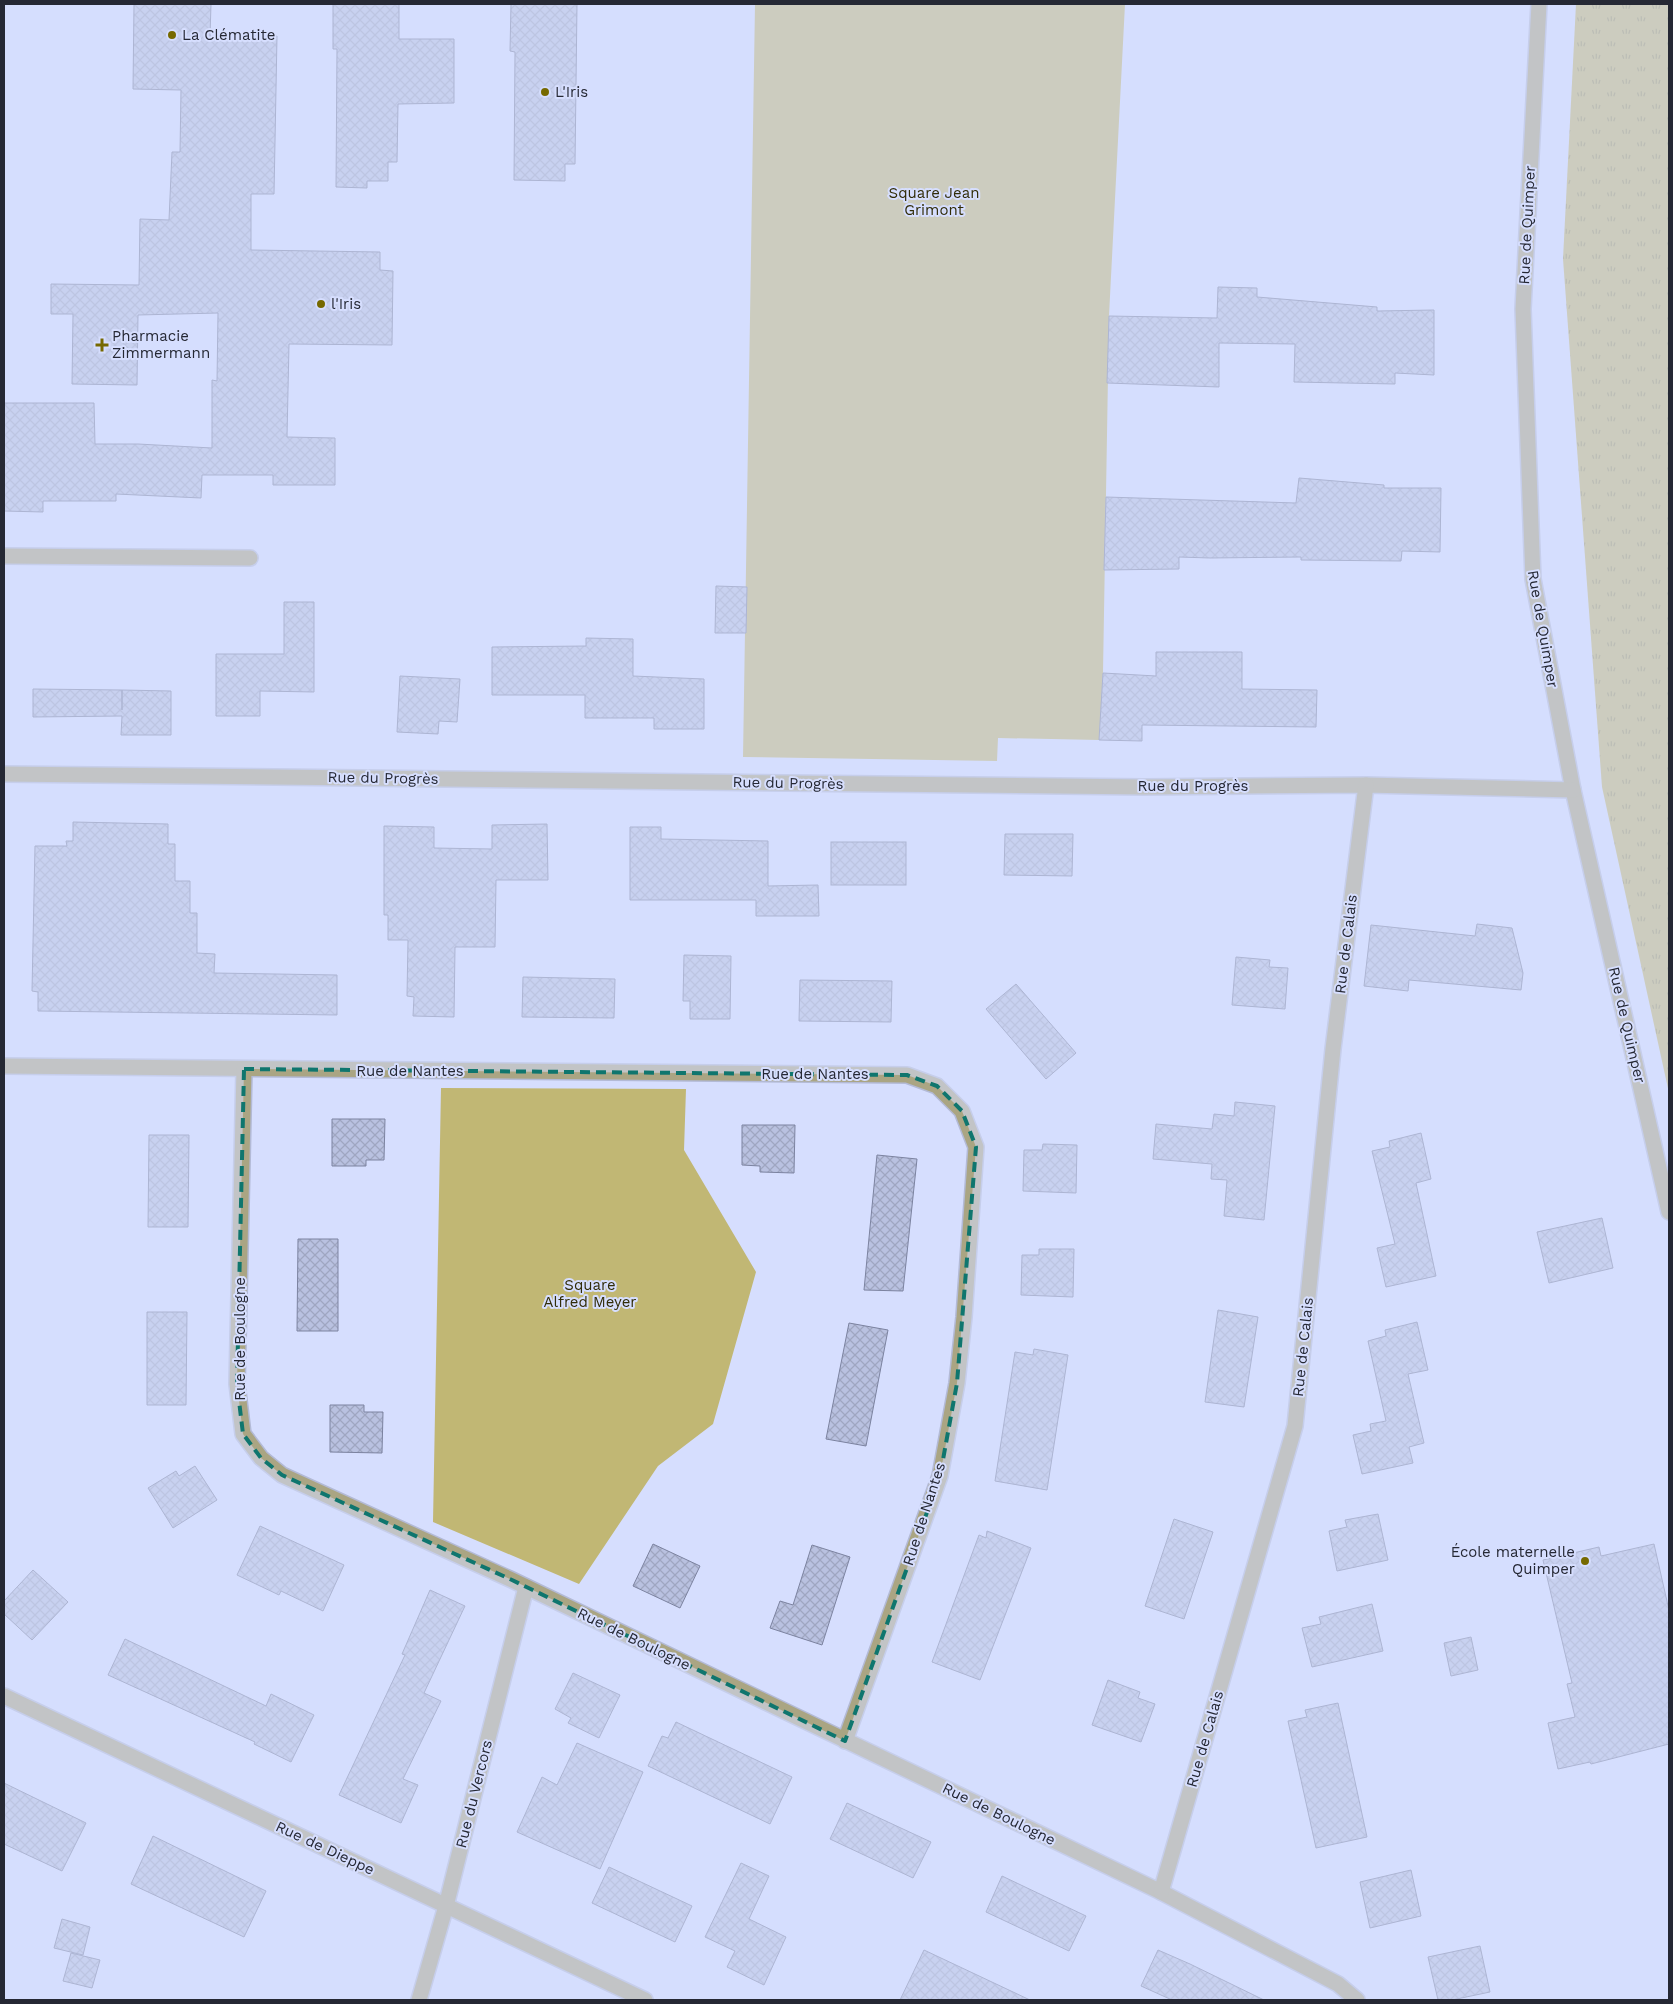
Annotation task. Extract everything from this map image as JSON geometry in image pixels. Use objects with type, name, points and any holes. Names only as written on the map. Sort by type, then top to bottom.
[{"type":"street","name":"Rue de Quimper","points":[[1539,4],[1523,309],[1533,580],[1573,790],[1669,1212]]},
{"type":"street","points":[[4,556],[250,558]]},
{"type":"street","name":"Rue du Progrès","points":[[4,774],[1144,787],[1366,785],[1573,790]]},
{"type":"street","name":"Rue de Calais","points":[[1161,1892],[1295,1426],[1333,1050],[1366,785]]},
{"type":"street","name":"Rue de Nantes","points":[[4,1066],[244,1070],[907,1075],[937,1086],[962,1111],[976,1147],[971,1228],[957,1383],[940,1476],[845,1741]]},
{"type":"street","name":"Rue de Boulogne","points":[[244,1070],[237,1384],[243,1434],[261,1458],[282,1475],[526,1586],[1161,1892],[1338,1984],[1358,2000]]},
{"type":"street","name":"Rue du Vercors","points":[[419,2000],[446,1906],[526,1586]]},
{"type":"street","name":"Rue de Dieppe","points":[[4,1696],[645,2000]]},
{"type":"highlighted area","points":[[244,1069],[907,1075],[937,1086],[962,1111],[976,1147],[957,1383],[940,1476],[845,1741],[512,1580],[282,1475],[261,1458],[243,1434],[237,1384]]},
{"type":"green space","name":"Square Jean Grimont","points":[[755,4],[1125,4],[1109,316],[1103,673],[1099,740],[998,738],[997,761],[743,757]]},
{"type":"green space","points":[[1576,4],[1669,4],[1669,1093],[1602,787],[1563,259]]},
{"type":"green space","name":"Square Alfred Meyer","points":[[441,1088],[686,1089],[684,1150],[756,1272],[713,1424],[658,1466],[579,1584],[433,1522]]},
{"type":"building","points":[[134,4],[211,4],[210,36],[277,36],[274,194],[251,194],[251,250],[380,252],[380,270],[393,271],[392,345],[289,344],[287,437],[335,438],[335,485],[273,485],[273,475],[202,475],[201,498],[116,494],[116,501],[43,501],[43,512],[4,511],[4,403],[94,403],[95,444],[212,448],[212,380],[217,381],[218,313],[138,315],[137,385],[72,384],[73,314],[51,314],[51,284],[139,285],[140,219],[169,220],[172,152],[180,152],[181,90],[133,89]]},
{"type":"building","points":[[333,4],[399,4],[399,39],[454,39],[454,103],[398,104],[397,162],[388,162],[388,181],[367,181],[367,188],[336,187],[337,49],[333,49]]},
{"type":"building","name":"L'Iris","points":[[511,4],[577,4],[575,164],[565,164],[565,181],[514,180],[515,52],[510,51]]},
{"type":"building","points":[[1218,287],[1257,288],[1257,297],[1377,307],[1377,311],[1434,310],[1434,375],[1395,373],[1395,384],[1294,382],[1295,344],[1219,343],[1219,387],[1107,383],[1109,316],[1217,318]]},
{"type":"building","points":[[1299,478],[1384,485],[1384,488],[1441,488],[1440,552],[1402,551],[1401,561],[1301,560],[1301,557],[1179,557],[1179,569],[1104,570],[1106,497],[1296,503]]},
{"type":"building","points":[[716,586],[747,587],[746,633],[715,633]]},
{"type":"building","points":[[284,602],[314,602],[314,692],[260,691],[260,716],[216,716],[216,654],[284,654]]},
{"type":"building","points":[[586,638],[633,639],[633,676],[704,679],[704,729],[654,729],[654,718],[585,718],[585,695],[492,695],[492,647],[586,646]]},
{"type":"building","points":[[1156,652],[1242,652],[1242,689],[1317,690],[1316,727],[1142,725],[1142,741],[1099,740],[1103,673],[1156,676]]},
{"type":"building","points":[[400,676],[460,679],[457,722],[439,721],[438,734],[397,732]]},
{"type":"building","points":[[33,689],[171,691],[171,735],[121,735],[122,716],[33,717]]},
{"type":"building","points":[[73,822],[168,824],[168,844],[175,844],[175,881],[190,881],[190,913],[197,913],[197,953],[215,954],[214,973],[337,975],[337,1015],[38,1011],[38,992],[32,991],[35,846],[67,846],[66,841],[73,841]]},
{"type":"building","points":[[547,824],[548,880],[496,880],[495,947],[455,947],[454,1017],[413,1016],[414,997],[407,996],[408,940],[388,940],[388,915],[384,915],[384,826],[434,827],[434,848],[492,849],[492,825]]},
{"type":"building","points":[[630,827],[661,827],[661,839],[768,841],[768,886],[818,885],[819,916],[756,916],[756,900],[630,900]]},
{"type":"building","points":[[1005,834],[1073,834],[1072,876],[1004,875]]},
{"type":"building","points":[[831,842],[906,842],[906,885],[831,885]]},
{"type":"building","points":[[1477,924],[1512,928],[1523,973],[1521,990],[1409,980],[1408,991],[1364,986],[1371,925],[1475,936]]},
{"type":"building","points":[[684,955],[731,956],[730,1019],[690,1019],[690,1001],[683,1001]]},
{"type":"building","points":[[1236,957],[1270,960],[1269,967],[1288,968],[1285,1009],[1232,1005]]},
{"type":"building","points":[[523,977],[615,979],[614,1018],[522,1017]]},
{"type":"building","points":[[800,980],[892,981],[891,1022],[799,1021]]},
{"type":"building","points":[[1016,984],[1076,1053],[1046,1079],[986,1009]]},
{"type":"building","points":[[1235,1102],[1275,1106],[1264,1220],[1224,1216],[1227,1180],[1211,1179],[1212,1164],[1153,1159],[1156,1124],[1212,1129],[1214,1114],[1234,1116]]},
{"type":"building","points":[[332,1119],[385,1119],[384,1160],[366,1160],[366,1166],[332,1166]]},
{"type":"building","points":[[742,1125],[795,1125],[794,1173],[760,1172],[760,1166],[742,1165]]},
{"type":"building","points":[[1421,1133],[1431,1179],[1416,1183],[1436,1276],[1386,1287],[1377,1248],[1395,1244],[1372,1151],[1390,1147],[1389,1141]]},
{"type":"building","points":[[149,1135],[189,1135],[188,1227],[148,1227]]},
{"type":"building","points":[[1043,1144],[1077,1145],[1076,1193],[1023,1191],[1024,1150],[1042,1150]]},
{"type":"building","points":[[877,1155],[917,1159],[903,1291],[864,1290]]},
{"type":"building","points":[[1602,1218],[1613,1268],[1549,1283],[1537,1232]]},
{"type":"building","points":[[298,1239],[338,1239],[338,1331],[297,1331]]},
{"type":"building","points":[[1039,1249],[1074,1249],[1073,1297],[1021,1295],[1022,1255],[1039,1255]]},
{"type":"building","points":[[1218,1310],[1258,1317],[1244,1407],[1205,1402]]},
{"type":"building","points":[[147,1312],[187,1312],[186,1405],[147,1405]]},
{"type":"building","points":[[1417,1322],[1428,1370],[1408,1374],[1424,1443],[1409,1447],[1413,1463],[1362,1474],[1353,1435],[1371,1431],[1370,1424],[1386,1421],[1368,1341],[1386,1336],[1385,1330]]},
{"type":"building","points":[[849,1323],[888,1330],[866,1446],[826,1439]]},
{"type":"building","points":[[1034,1349],[1068,1355],[1047,1490],[995,1481],[1015,1352],[1033,1355]]},
{"type":"building","points":[[330,1405],[364,1405],[364,1412],[383,1412],[382,1453],[330,1452]]},
{"type":"building","points":[[195,1466],[217,1500],[173,1528],[148,1488],[176,1471],[179,1476]]},
{"type":"building","points":[[1378,1514],[1388,1560],[1337,1571],[1329,1531],[1347,1527],[1345,1520]]},
{"type":"building","points":[[1174,1519],[1213,1532],[1184,1619],[1145,1606]]},
{"type":"building","points":[[260,1526],[344,1565],[323,1611],[281,1591],[279,1595],[237,1575]]},
{"type":"building","points":[[987,1531],[1031,1548],[980,1680],[932,1662],[979,1535],[986,1538]]},
{"type":"building","points":[[653,1544],[700,1566],[680,1608],[633,1586]]},
{"type":"building","points":[[1654,1544],[1669,1610],[1669,1744],[1591,1764],[1590,1762],[1558,1769],[1548,1723],[1575,1717],[1567,1684],[1572,1683],[1543,1560],[1599,1547],[1601,1556]]},
{"type":"building","points":[[812,1545],[850,1557],[822,1645],[770,1628],[780,1601],[793,1605]]},
{"type":"building","points":[[33,1570],[68,1602],[32,1640],[4,1614],[4,1601]]},
{"type":"building","points":[[430,1590],[465,1606],[424,1693],[441,1701],[403,1779],[418,1785],[401,1823],[339,1795],[405,1655],[402,1654]]},
{"type":"building","points":[[1372,1604],[1383,1651],[1312,1667],[1302,1628],[1321,1624],[1319,1617]]},
{"type":"building","points":[[1471,1637],[1478,1670],[1451,1676],[1444,1643]]},
{"type":"building","points":[[125,1639],[266,1706],[271,1694],[314,1715],[291,1762],[254,1744],[255,1742],[108,1675]]},
{"type":"building","points":[[573,1673],[620,1695],[599,1738],[568,1723],[571,1718],[555,1709]]},
{"type":"building","points":[[1108,1680],[1140,1692],[1138,1698],[1155,1704],[1141,1742],[1092,1725]]},
{"type":"building","points":[[1338,1703],[1367,1837],[1316,1848],[1288,1721],[1307,1717],[1305,1710]]},
{"type":"building","points":[[676,1722],[792,1777],[770,1824],[648,1766],[662,1736],[668,1738]]},
{"type":"building","points":[[577,1743],[643,1772],[600,1869],[517,1832],[542,1777],[557,1785]]},
{"type":"building","points":[[4,1783],[86,1823],[62,1871],[4,1844]]},
{"type":"building","points":[[847,1803],[931,1842],[913,1878],[830,1839]]},
{"type":"building","points":[[153,1836],[266,1891],[244,1937],[131,1884]]},
{"type":"building","points":[[741,1863],[769,1876],[749,1919],[786,1937],[764,1985],[727,1967],[735,1951],[705,1937]]},
{"type":"building","points":[[609,1867],[692,1906],[675,1942],[592,1903]]},
{"type":"building","points":[[1411,1870],[1421,1916],[1370,1928],[1360,1882]]},
{"type":"building","points":[[1002,1876],[1086,1916],[1069,1951],[986,1912]]},
{"type":"building","points":[[62,1919],[90,1927],[83,1955],[54,1948]]},
{"type":"building","points":[[1480,1946],[1490,1992],[1452,2000],[1438,2000],[1428,1957]]},
{"type":"building","points":[[924,1950],[1030,2000],[900,2000]]},
{"type":"building","points":[[1158,1950],[1264,2000],[1172,2000],[1141,1986]]},
{"type":"building","points":[[71,1953],[100,1960],[92,1988],[63,1981]]},
{"type":"place","name":"La Clématite","points":[[172,35]]},
{"type":"place","name":"L'Iris","points":[[545,92]]},
{"type":"place","name":"l'Iris","points":[[321,304]]},
{"type":"place","name":"Pharmacie Zimmermann","points":[[102,345]]},
{"type":"place","name":"École maternelle Quimper","points":[[1585,1561]]}]
